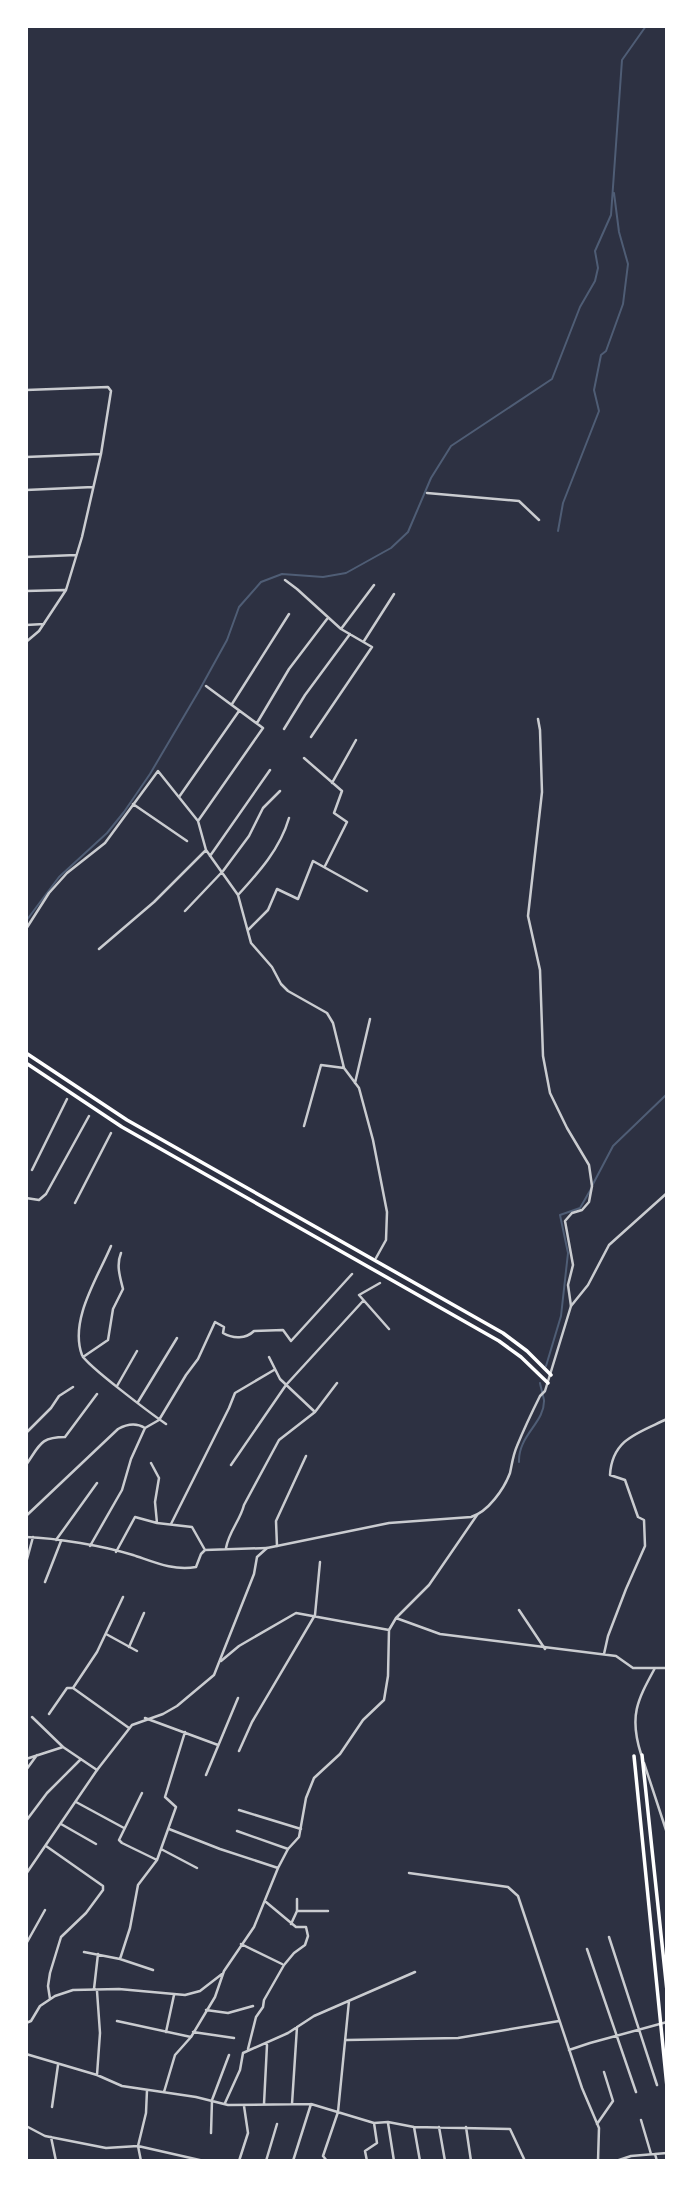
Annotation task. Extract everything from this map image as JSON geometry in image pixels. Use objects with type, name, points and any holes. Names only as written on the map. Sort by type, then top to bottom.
[{"type":"main road","points":[[26,1053],[127,1120],[503,1334],[527,1350],[551,1375]]},
{"type":"main road","points":[[26,1063],[122,1127],[499,1340],[548,1383]]},
{"type":"main road","points":[[642,1755],[667,1991]]},
{"type":"main road","points":[[634,1756],[664,2023],[667,2087]]},
{"type":"street","points":[[26,390],[108,387],[111,391],[101,454],[66,590],[44,624],[26,642]]},
{"type":"street","points":[[26,457],[101,454]]},
{"type":"street","points":[[26,489],[93,487]]},
{"type":"street","points":[[427,493],[519,501],[539,520]]},
{"type":"street","points":[[26,557],[76,555]]},
{"type":"street","points":[[285,580],[341,629],[372,647],[311,737]]},
{"type":"street","points":[[341,629],[373,585]]},
{"type":"street","points":[[26,591],[66,590]]},
{"type":"street","points":[[364,641],[394,594]]},
{"type":"street","points":[[232,704],[289,614]]},
{"type":"street","points":[[257,723],[289,669],[327,618]]},
{"type":"street","points":[[26,625],[44,624]]},
{"type":"street","points":[[284,729],[349,634]]},
{"type":"street","points":[[198,821],[263,727],[206,685]]},
{"type":"street","points":[[179,797],[240,710]]},
{"type":"street","points":[[538,719],[542,792],[528,915],[540,970],[543,1056],[550,1094],[566,1128],[589,1165],[592,1186],[589,1202],[565,1221],[573,1265],[568,1285],[571,1306]]},
{"type":"street","points":[[332,783],[356,740]]},
{"type":"street","points":[[304,758],[342,791],[334,813],[347,822],[325,866]]},
{"type":"street","points":[[210,856],[270,770]]},
{"type":"street","points":[[26,929],[49,893],[67,873],[104,843],[158,771],[198,821],[206,850],[238,895],[251,943],[288,991],[327,1013],[333,1023],[344,1068],[359,1088],[373,1140],[387,1212],[386,1240],[376,1258]]},
{"type":"street","points":[[185,911],[223,871],[249,836],[263,808],[279,791]]},
{"type":"street","points":[[133,804],[187,841]]},
{"type":"street","points":[[238,895],[262,868],[279,842],[289,818]]},
{"type":"street","points":[[99,949],[154,902],[206,850]]},
{"type":"street","points":[[248,930],[268,910],[277,889],[298,898],[313,861],[367,891]]},
{"type":"street","points":[[355,1083],[370,1019]]},
{"type":"street","points":[[304,1126],[321,1065],[344,1068]]},
{"type":"street","points":[[32,1170],[67,1099]]},
{"type":"street","points":[[26,1198],[39,1200],[46,1194],[89,1116]]},
{"type":"street","points":[[75,1203],[111,1133]]},
{"type":"street","points":[[164,2092],[175,2055],[191,2037],[215,1997],[224,1971],[254,1927],[278,1868],[288,1849],[299,1837],[306,1798],[314,1778],[340,1754],[363,1720],[384,1700],[390,1630],[396,1618],[429,1585],[477,1515],[503,1487],[510,1473],[515,1449],[540,1396],[545,1391],[571,1306],[588,1285],[609,1245],[667,1193]]},
{"type":"street","points":[[111,1246],[85,1307],[80,1331],[83,1357],[166,1424]]},
{"type":"street","points":[[83,1357],[108,1340],[113,1309],[123,1289],[118,1259],[121,1253]]},
{"type":"street","points":[[90,1546],[122,1490],[131,1459],[145,1428],[159,1420],[198,1359],[215,1322],[224,1327],[223,1333],[237,1338],[254,1331],[283,1330],[291,1341],[352,1273]]},
{"type":"street","points":[[380,1283],[359,1295],[389,1329]]},
{"type":"street","points":[[231,1465],[285,1385],[363,1301]]},
{"type":"street","points":[[138,1402],[177,1338]]},
{"type":"street","points":[[117,1386],[137,1351]]},
{"type":"street","points":[[269,1357],[274,1370],[285,1385],[315,1412]]},
{"type":"street","points":[[171,1524],[234,1395],[274,1370]]},
{"type":"street","points":[[226,1548],[228,1534],[242,1513],[279,1440],[315,1412],[337,1383]]},
{"type":"street","points":[[26,1433],[51,1408],[58,1396],[73,1387]]},
{"type":"street","points":[[26,1465],[44,1441],[52,1436],[65,1437],[97,1394]]},
{"type":"street","points":[[604,1654],[608,1636],[645,1546],[643,1520],[638,1517],[625,1480],[610,1475],[610,1464],[616,1448],[635,1434],[667,1419]]},
{"type":"street","points":[[26,1516],[118,1429],[139,1424],[145,1428]]},
{"type":"street","points":[[277,1546],[276,1521],[306,1456]]},
{"type":"street","points":[[151,1464],[159,1478],[155,1502],[158,1523]]},
{"type":"street","points":[[56,1540],[97,1483]]},
{"type":"street","points":[[26,1536],[90,1546],[171,1568],[188,1569],[196,1567],[205,1550],[267,1548],[389,1523],[477,1515]]},
{"type":"street","points":[[116,1552],[135,1517],[192,1527],[205,1550]]},
{"type":"street","points":[[26,1563],[33,1537]]},
{"type":"street","points":[[45,1582],[61,1541]]},
{"type":"street","points":[[26,1874],[129,1728],[145,1718],[163,1714],[177,1706],[214,1675],[254,1574],[257,1557],[267,1548]]},
{"type":"street","points":[[239,1751],[252,1722],[315,1615],[320,1562]]},
{"type":"street","points":[[73,1688],[97,1652],[123,1597]]},
{"type":"street","points":[[519,1610],[545,1649]]},
{"type":"street","points":[[129,1647],[144,1613]]},
{"type":"street","points":[[221,1661],[239,1646],[296,1613],[390,1630]]},
{"type":"street","points":[[396,1618],[440,1634],[616,1656],[633,1668],[667,1668]]},
{"type":"street","points":[[105,1633],[137,1651]]},
{"type":"street","points":[[655,1668],[636,1709],[638,1742],[667,1833]]},
{"type":"street","points":[[49,1714],[67,1688],[73,1688],[129,1728]]},
{"type":"street","points":[[206,1775],[238,1698]]},
{"type":"street","points":[[32,1717],[63,1746],[97,1770]]},
{"type":"street","points":[[145,1718],[218,1745]]},
{"type":"street","points":[[120,1959],[130,1928],[138,1885],[157,1860],[176,1807],[165,1797],[185,1732]]},
{"type":"street","points":[[26,1759],[63,1746]]},
{"type":"street","points":[[26,1770],[37,1755]]},
{"type":"street","points":[[26,1821],[47,1793],[81,1759]]},
{"type":"street","points":[[142,1793],[120,1837],[122,1843],[157,1860]]},
{"type":"street","points":[[76,1802],[124,1828]]},
{"type":"street","points":[[239,1810],[301,1829]]},
{"type":"street","points":[[61,1824],[96,1844]]},
{"type":"street","points":[[169,1829],[278,1868]]},
{"type":"street","points":[[237,1831],[288,1849]]},
{"type":"street","points":[[46,1846],[103,1886],[103,1890],[86,1913],[61,1937],[50,1973],[50,2000]]},
{"type":"street","points":[[161,1849],[197,1868]]},
{"type":"street","points":[[409,1873],[508,1887],[518,1896],[569,2050],[599,2128],[598,2161]]},
{"type":"street","points":[[291,1924],[297,1911],[297,1899]]},
{"type":"street","points":[[248,2049],[256,2017],[284,1965],[293,1953],[305,1945],[308,1936],[306,1927],[291,1924],[266,1902]]},
{"type":"street","points":[[26,1944],[45,1910]]},
{"type":"street","points":[[297,1911],[328,1911]]},
{"type":"street","points":[[609,1937],[657,2085]]},
{"type":"street","points":[[241,1944],[284,1965]]},
{"type":"street","points":[[587,1949],[636,2092]]},
{"type":"street","points":[[85,1952],[120,1959],[153,1970]]},
{"type":"street","points":[[97,2075],[100,2033],[95,1990],[98,1954]]},
{"type":"street","points":[[26,2023],[31,2021],[40,2006],[73,1990],[119,1989],[174,1996],[200,1991],[224,1971]]},
{"type":"street","points":[[225,2103],[240,2070],[243,2053],[248,2049],[267,2044],[314,2016],[415,1972]]},
{"type":"street","points":[[166,2032],[174,1996]]},
{"type":"street","points":[[327,2161],[323,2156],[338,2112],[349,2001]]},
{"type":"street","points":[[206,2010],[228,2013],[253,2006]]},
{"type":"street","points":[[117,2021],[191,2037]]},
{"type":"street","points":[[347,2040],[458,2038],[559,2021]]},
{"type":"street","points":[[569,2050],[664,2023]]},
{"type":"street","points":[[292,2104],[297,2027]]},
{"type":"street","points":[[194,2032],[234,2038]]},
{"type":"street","points":[[264,2104],[267,2044]]},
{"type":"street","points":[[26,2054],[97,2075],[122,2086],[244,2106],[311,2104],[374,2123],[388,2122],[414,2127],[510,2129],[525,2161]]},
{"type":"street","points":[[211,2133],[212,2100],[229,2055]]},
{"type":"street","points":[[52,2107],[58,2065]]},
{"type":"street","points":[[597,2124],[613,2101],[604,2072]]},
{"type":"street","points":[[141,2161],[138,2146],[146,2113],[147,2090]]},
{"type":"street","points":[[293,2161],[311,2104]]},
{"type":"street","points":[[239,2161],[248,2133],[244,2106]]},
{"type":"street","points":[[641,2120],[657,2161]]},
{"type":"street","points":[[388,2122],[394,2161]]},
{"type":"street","points":[[367,2161],[365,2151],[377,2143],[374,2123]]},
{"type":"street","points":[[266,2161],[277,2124]]},
{"type":"street","points":[[26,2126],[39,2134],[106,2148],[138,2146],[204,2161]]},
{"type":"street","points":[[414,2127],[420,2161]]},
{"type":"street","points":[[439,2127],[445,2161]]},
{"type":"street","points":[[466,2127],[471,2161]]},
{"type":"street","points":[[51,2137],[56,2161]]},
{"type":"street","points":[[616,2161],[667,2153]]},
{"type":"waterway","points":[[26,921],[59,877],[107,833],[124,812],[150,774],[200,689],[227,640],[239,607],[261,582],[282,574],[323,577],[346,573],[391,548],[408,532],[431,478],[451,446],[552,379],[580,307],[595,281],[598,268],[595,251],[611,215],[622,60],[646,26]]},
{"type":"waterway","points":[[558,531],[563,503],[599,411],[594,390],[601,355],[606,351],[623,304],[628,264],[619,232],[614,193]]},
{"type":"waterway","points":[[593,1184],[613,1146],[667,1094]]},
{"type":"waterway","points":[[546,1366],[561,1316],[568,1253],[560,1215],[580,1208],[591,1189]]},
{"type":"waterway","points":[[519,1462],[523,1444],[543,1408],[540,1383]]}]
